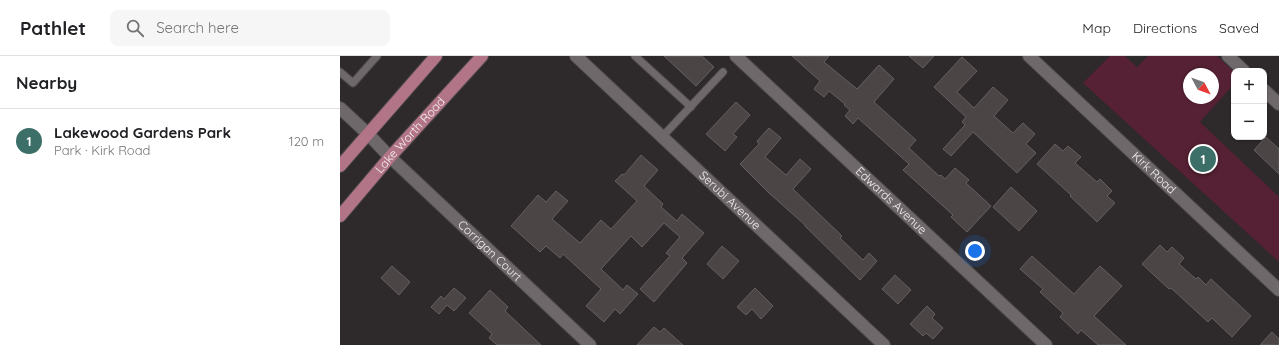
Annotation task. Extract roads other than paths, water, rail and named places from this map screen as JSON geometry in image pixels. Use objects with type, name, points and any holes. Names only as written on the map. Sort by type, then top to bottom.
[{"type":"main road","points":[[340,166],[436,56]]},
{"type":"main road","name":"Lake Worth Road","points":[[340,216],[390,157],[482,56]]},
{"type":"street","name":"Serubi Avenue","points":[[576,56],[884,345]]},
{"type":"street","name":"Edwards Avenue","points":[[736,56],[1046,345]]},
{"type":"street","name":"Kirk Road","points":[[1029,56],[1279,290]]},
{"type":"street","points":[[1228,56],[1241,68]]},
{"type":"street","points":[[1267,93],[1279,104]]},
{"type":"street","name":"Corrigan Court","points":[[340,108],[590,345]]},
{"type":"lane","points":[[340,72],[353,83],[377,56]]},
{"type":"lane","points":[[635,56],[691,107]]},
{"type":"lane","points":[[662,137],[723,72]]},
{"type":"place","name":"Lakewood Gardens Park","points":[[1203,159]]}]
